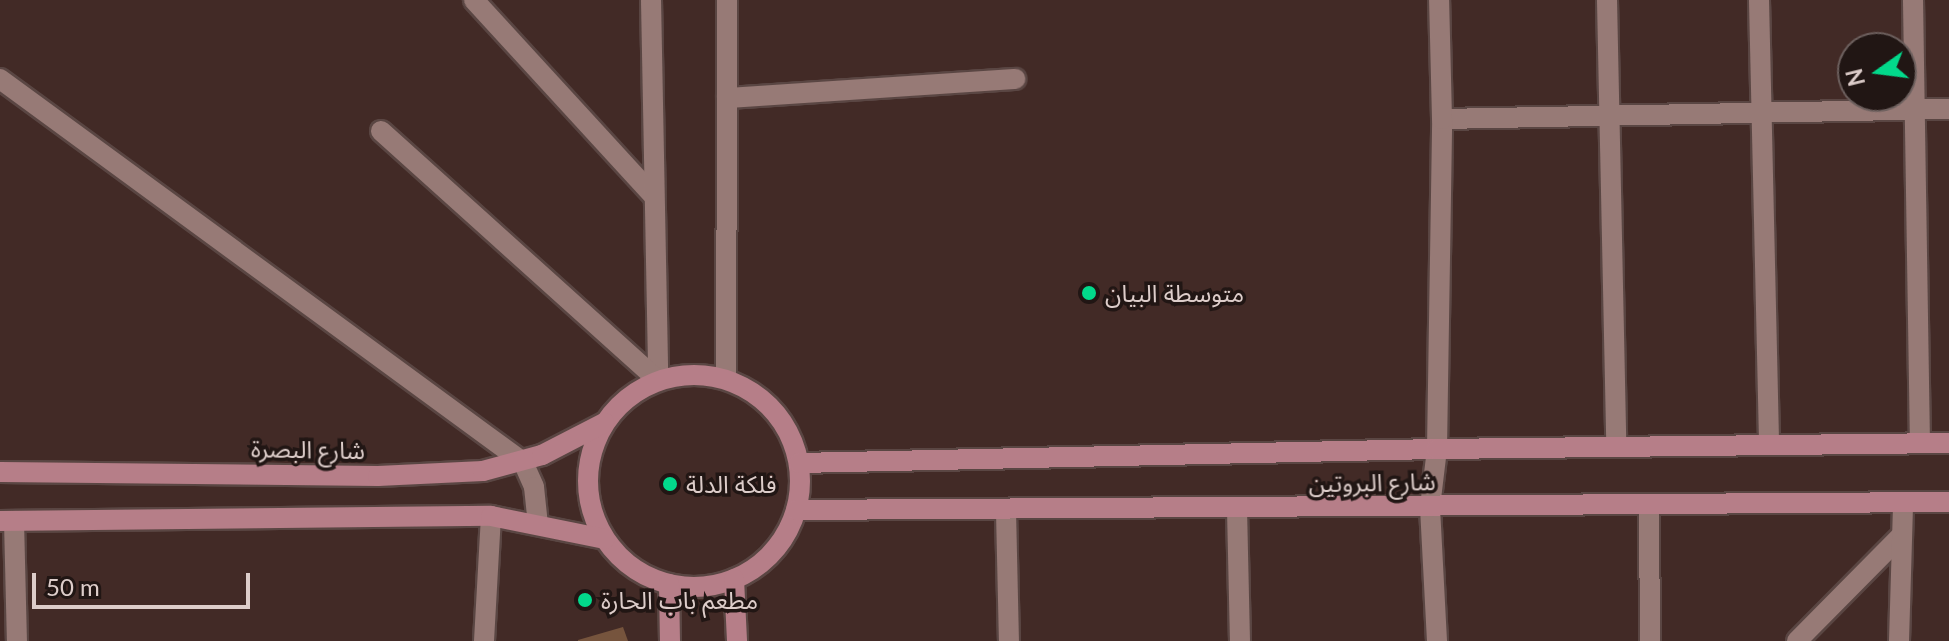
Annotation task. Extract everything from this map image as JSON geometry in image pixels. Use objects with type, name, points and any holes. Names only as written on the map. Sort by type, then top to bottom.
[{"type":"main road","points":[[692,374],[726,379],[752,391],[774,410],[790,435],[799,463],[796,510],[783,539],[762,563],[734,579],[702,587],[669,584],[644,575],[622,559],[605,539],[592,511],[587,481],[592,451],[604,423],[628,397],[658,380],[692,374]]},
{"type":"main road","name":"شارع البصرة","points":[[0,472],[378,476],[483,471],[523,462],[561,448],[604,423]]},
{"type":"main road","name":"شارع البروتين","points":[[799,463],[1437,449],[1949,443]]},
{"type":"main road","name":"شارع البروتين","points":[[796,510],[1006,511],[1949,502]]},
{"type":"main road","points":[[7,521],[491,516],[605,539]]},
{"type":"main road","points":[[734,579],[737,641]]},
{"type":"main road","points":[[669,584],[670,641]]},
{"type":"street","points":[[474,0],[652,194]]},
{"type":"street","points":[[651,0],[652,194],[658,380]]},
{"type":"street","points":[[726,379],[727,0]]},
{"type":"street","points":[[1437,641],[1430,507],[1437,449],[1442,119],[1439,0]]},
{"type":"street","points":[[1607,0],[1616,447]]},
{"type":"street","points":[[1759,0],[1769,445]]},
{"type":"street","points":[[1913,0],[1913,32]]},
{"type":"street","points":[[0,79],[523,462],[534,487],[538,525]]},
{"type":"street","points":[[727,98],[1015,79]]},
{"type":"street","points":[[1917,110],[1949,109]]},
{"type":"street","points":[[1442,119],[1837,112]]},
{"type":"street","points":[[1914,112],[1920,443]]},
{"type":"street","points":[[381,131],[658,380]]},
{"type":"street","points":[[1899,641],[1903,503]]},
{"type":"street","points":[[1649,505],[1650,641]]},
{"type":"street","points":[[1237,509],[1240,641]]},
{"type":"street","points":[[1006,511],[1009,641]]},
{"type":"street","points":[[484,641],[491,516]]},
{"type":"street","points":[[7,521],[17,641]]},
{"type":"street","points":[[1797,641],[1901,536]]},
{"type":"building","points":[[623,627],[628,641],[578,641],[578,640]]},
{"type":"place","name":"متوسطة البيان","points":[[1089,293]]},
{"type":"place","name":"فلكة الدلة","points":[[670,484]]},
{"type":"place","name":"مطعم باب الحارة","points":[[585,600]]}]
